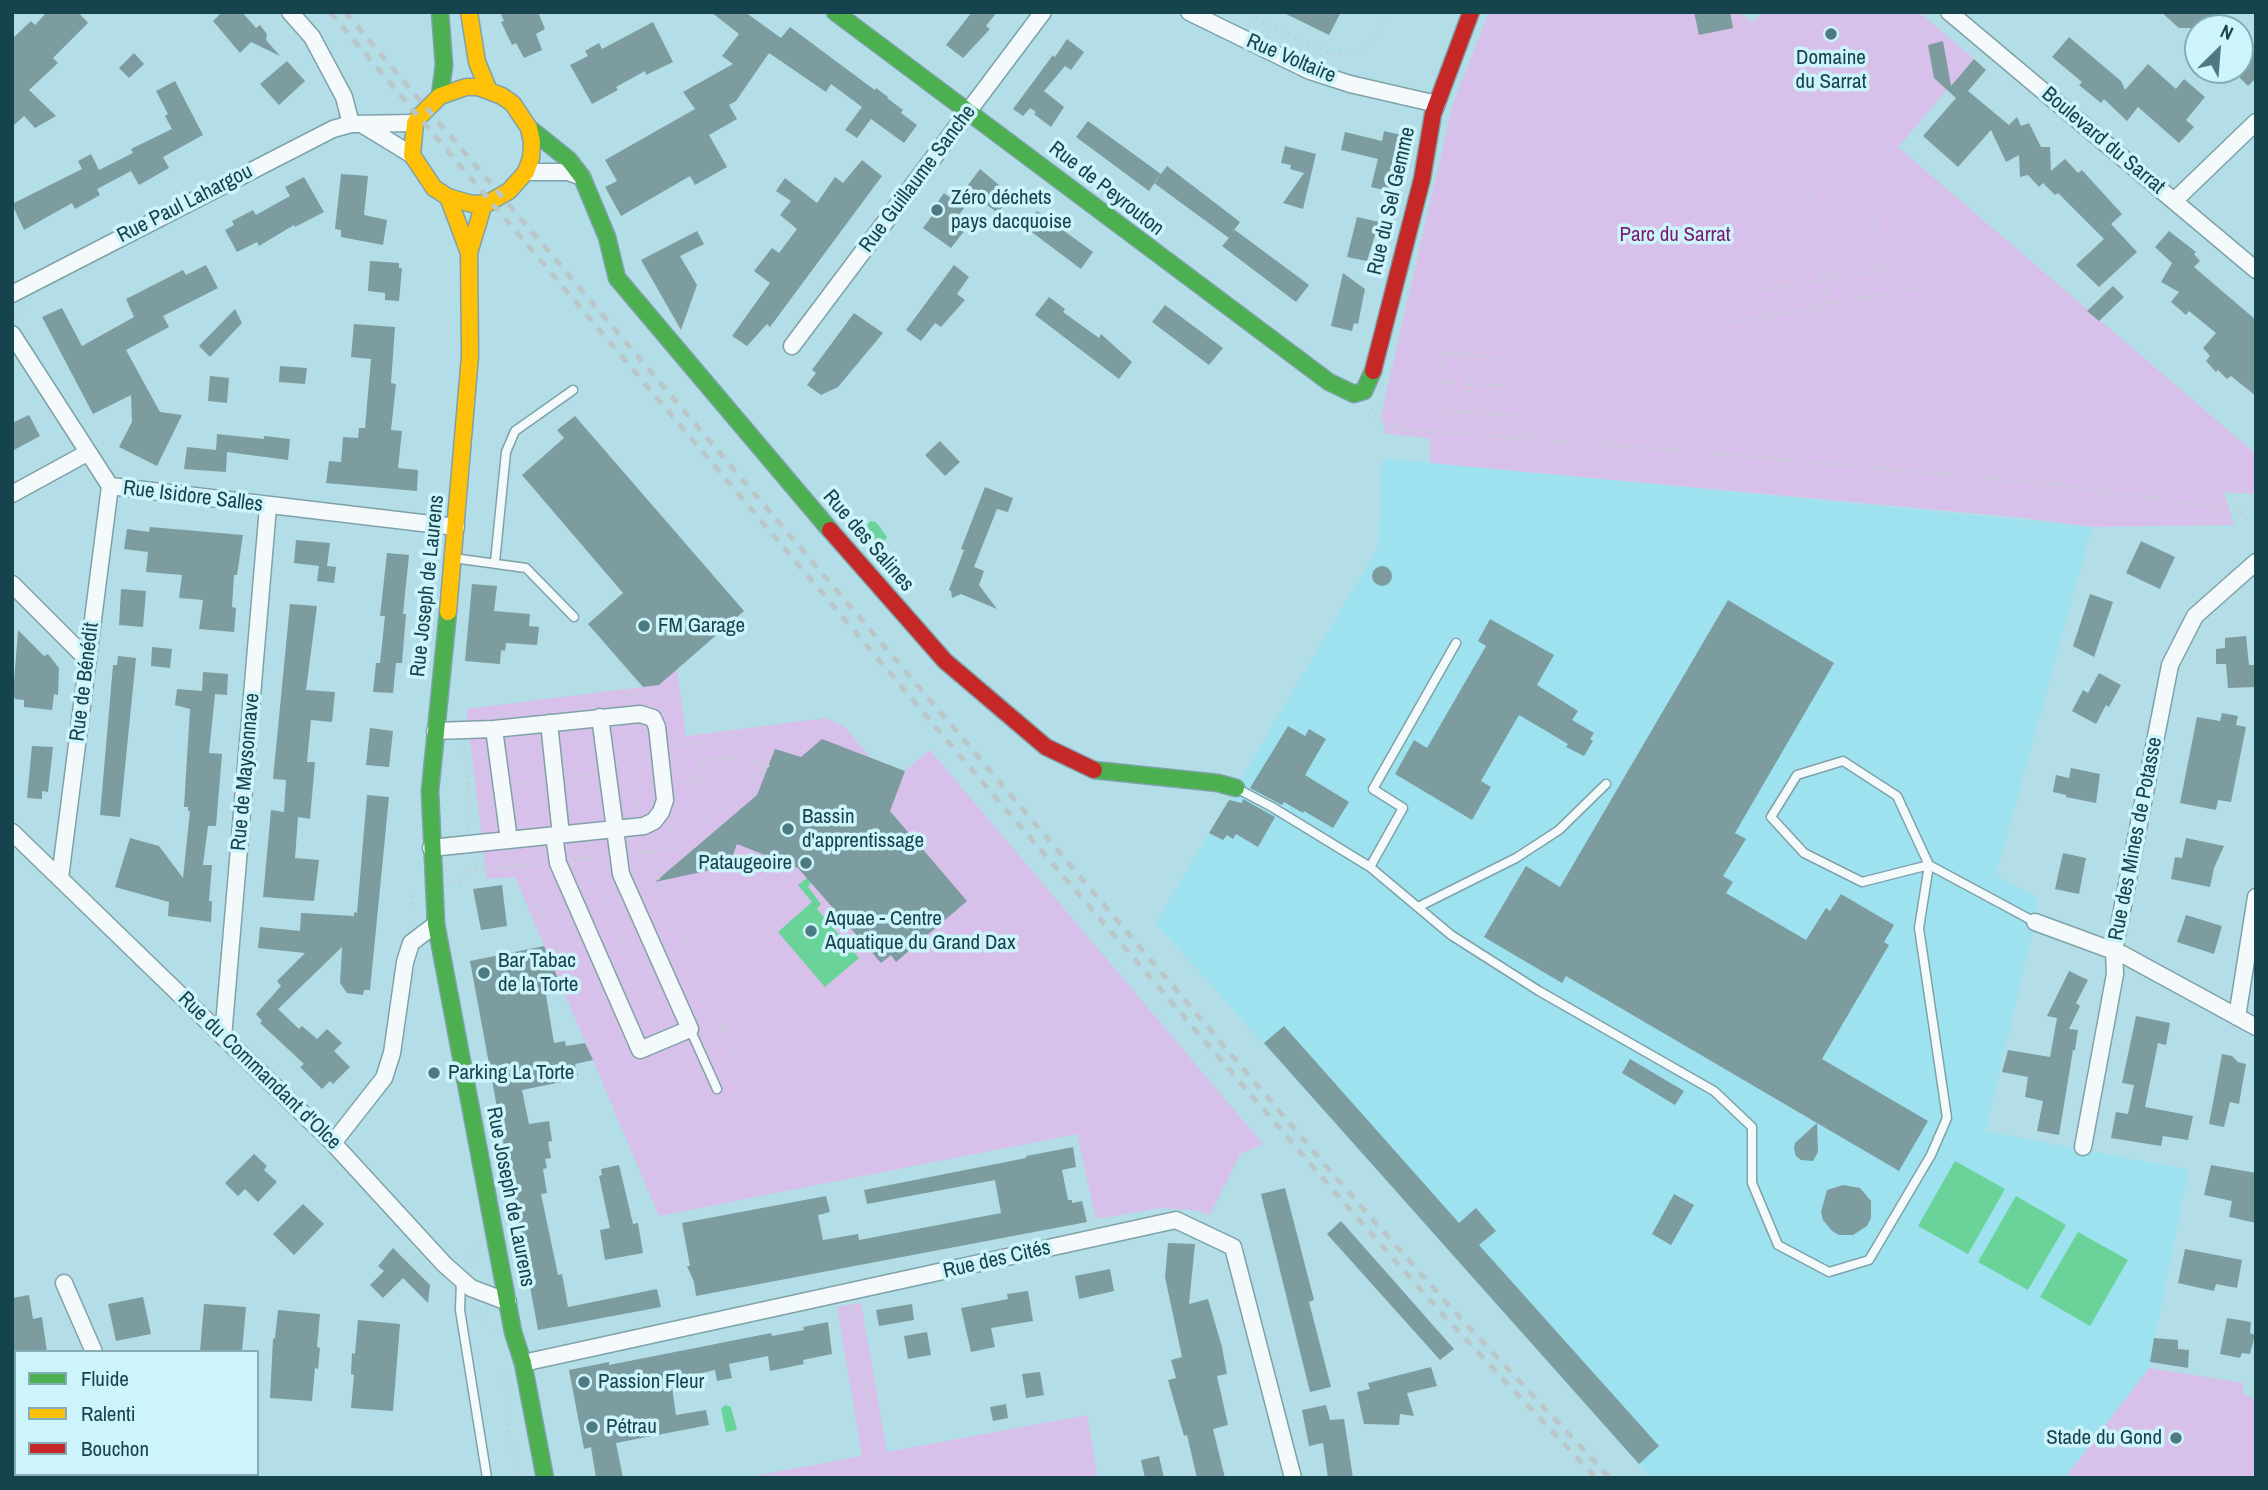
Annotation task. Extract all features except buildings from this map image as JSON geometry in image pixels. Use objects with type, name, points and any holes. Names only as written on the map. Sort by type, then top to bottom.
[{"type":"street","points":[[290,12],[312,37],[356,123],[412,155],[434,188],[448,197],[459,202],[484,203],[509,191],[526,172],[531,158],[532,142],[529,128],[513,104],[502,96],[478,87],[466,87],[440,96],[415,123],[412,155]]},
{"type":"street","points":[[440,12],[444,65],[440,96]]},
{"type":"street","points":[[469,12],[477,62],[489,91]]},
{"type":"street","name":"Rue de Peyrouton","points":[[835,12],[970,110],[1329,382],[1359,393]]},
{"type":"street","name":"Rue Guillaume Sanche","points":[[792,346],[1043,12]]},
{"type":"street","name":"Rue Voltaire","points":[[1189,12],[1310,71],[1350,84],[1437,104]]},
{"type":"street","name":"Rue du Sel Gemme","points":[[1359,393],[1372,376],[1422,179],[1433,114],[1471,12]]},
{"type":"street","name":"Boulevard du Sarrat","points":[[1949,12],[2256,270]]},
{"type":"street","points":[[2174,201],[2256,122]]},
{"type":"street","name":"Rue Paul Lahargou","points":[[12,294],[314,138],[356,123],[415,123]]},
{"type":"street","name":"Rue des Salines","points":[[529,128],[569,160],[582,177],[607,236],[617,278],[835,537],[945,661],[1046,747],[1096,771],[1218,783],[1236,788]]},
{"type":"street","points":[[526,172],[568,172],[582,177]]},
{"type":"street","name":"Rue Joseph de Laurens","points":[[448,197],[469,253]]},
{"type":"street","name":"Rue Joseph de Laurens","points":[[484,203],[469,253],[470,356],[430,791],[431,848],[436,923],[513,1332],[523,1363],[545,1478]]},
{"type":"street","name":"Rue Isidore Salles","points":[[12,334],[110,486],[268,507],[456,527]]},
{"type":"street","points":[[12,494],[87,453]]},
{"type":"street","name":"Rue de Bénédit","points":[[60,878],[110,486]]},
{"type":"street","name":"Rue de Maysonnave","points":[[223,1037],[268,507]]},
{"type":"street","name":"Rue des Mines de Potasse","points":[[2083,1147],[2115,974],[2113,951],[2170,665],[2195,616],[2256,562]]},
{"type":"street","points":[[12,584],[88,660]]},
{"type":"street","points":[[431,848],[640,826],[654,821],[665,800],[657,726],[653,718],[640,714],[494,729],[435,731]]},
{"type":"street","points":[[549,723],[558,863],[640,1050],[690,1029],[621,873],[600,717]]},
{"type":"street","points":[[494,729],[509,840]]},
{"type":"street","name":"Rue du Commandant d'Olce","points":[[12,832],[333,1143],[444,1264],[471,1288],[508,1302]]},
{"type":"street","points":[[2237,1017],[2256,897]]},
{"type":"street","points":[[2035,922],[2113,951],[2256,1027]]},
{"type":"street","points":[[333,1143],[384,1078],[389,1067],[405,962],[411,943],[436,923]]},
{"type":"street","name":"Rue des Cités","points":[[523,1363],[1176,1220],[1233,1247],[1293,1478]]},
{"type":"street","points":[[64,1283],[93,1350]]},
{"type":"lane","points":[[495,562],[506,452],[515,430],[573,390]]},
{"type":"lane","points":[[453,558],[526,568],[574,617]]},
{"type":"lane","points":[[1370,867],[1404,808],[1373,789],[1456,643]]},
{"type":"lane","points":[[1236,788],[1370,867],[1451,935],[1539,991],[1714,1091],[1752,1127],[1752,1183],[1778,1245],[1829,1272],[1870,1260],[1931,1155],[1947,1118],[1919,928],[1928,865],[1896,796],[1843,761],[1797,775],[1771,817],[1804,853],[1862,882],[1928,865],[2035,922]]},
{"type":"lane","points":[[1418,907],[1516,858],[1559,830],[1606,784]]},
{"type":"lane","points":[[690,1029],[717,1089]]},
{"type":"lane","points":[[461,1279],[460,1310],[487,1478]]},
{"type":"path","points":[[1244,12],[1328,54],[1345,55],[1364,48],[1376,34],[1387,12]]},
{"type":"path","points":[[1807,184],[1836,348]]},
{"type":"path","points":[[1740,293],[1882,269],[1870,193]]},
{"type":"path","points":[[1733,323],[1916,288]]},
{"type":"path","points":[[1498,414],[1500,358],[1442,353],[1439,412],[1530,416],[1528,440]]},
{"type":"path","points":[[1469,413],[1472,356]]},
{"type":"path","points":[[1440,382],[1499,386]]},
{"type":"path","points":[[1359,393],[1384,424],[1404,429],[2062,485],[2240,511],[2256,526]]},
{"type":"path","points":[[627,722],[644,853],[664,848],[669,843]]},
{"type":"path","points":[[463,738],[471,813],[468,828]]},
{"type":"path","points":[[659,747],[699,741],[705,780],[663,784]]},
{"type":"path","points":[[674,848],[768,766],[741,756],[702,760]]},
{"type":"path","points":[[452,882],[461,882],[464,872],[477,870],[475,853]]},
{"type":"path","points":[[523,866],[607,1064]]},
{"type":"path","points":[[724,1029],[745,1076]]},
{"type":"path","points":[[848,1293],[883,1478]]},
{"type":"path","points":[[478,1311],[490,1330],[497,1335]]},
{"type":"path","points":[[502,1370],[517,1478]]},
{"type":"shaded area","points":[[1383,458],[2092,527],[1996,875],[2038,898],[1986,1131],[2189,1170],[2149,1368],[2065,1478],[1651,1478],[1156,923],[1378,547]]},
{"type":"shaded area","points":[[870,521],[876,522],[887,537],[883,543],[877,544],[866,528]]},
{"type":"shaded area","points":[[807,878],[811,883],[808,887],[821,904],[817,909],[859,958],[825,987],[778,932],[812,902],[798,885]]},
{"type":"shaded area","points":[[1955,1161],[2005,1189],[1968,1254],[1918,1226]]},
{"type":"shaded area","points":[[2016,1196],[2066,1225],[2028,1290],[1978,1262]]},
{"type":"shaded area","points":[[2078,1232],[2128,1260],[2090,1326],[2040,1297]]},
{"type":"shaded area","points":[[725,1405],[731,1407],[737,1430],[726,1432],[721,1409]]},
{"type":"green space","name":"Parc du Sarrat","points":[[1489,12],[1740,12],[1753,23],[1762,12],[1919,12],[1974,59],[1898,147],[2256,454],[2256,488],[2253,494],[2224,492],[2234,525],[2092,527],[2015,517],[1430,463],[1430,438],[1386,434],[1381,415],[1453,104]]},
{"type":"green space","name":"Aquae - Centre Aquatique du Grand Dax","points":[[677,669],[686,736],[826,718],[844,726],[871,758],[905,771],[930,750],[1263,1144],[1240,1154],[1210,1215],[1194,1210],[1160,1208],[1096,1219],[1077,1134],[659,1216],[515,877],[487,879],[466,709],[659,685]]},
{"type":"green space","points":[[861,1303],[887,1452],[1087,1415],[1098,1478],[743,1478],[862,1456],[837,1307]]},
{"type":"green space","name":"Stade du Gond","points":[[2149,1368],[2244,1383],[2242,1393],[2256,1399],[2256,1478],[2065,1478]]},
{"type":"railway","points":[[330,12],[979,778],[1331,1188],[1444,1316],[1596,1478]]},
{"type":"railway","points":[[345,12],[1337,1179],[1451,1308],[1610,1478]]},
{"type":"traffic: fast","points":[[440,12],[444,65],[440,96]]},
{"type":"traffic: fast","points":[[835,12],[1329,382],[1354,394],[1364,391],[1373,371]]},
{"type":"traffic: fast","points":[[529,128],[569,160],[582,177],[607,237],[617,278],[830,530]]},
{"type":"traffic: fast","points":[[448,612],[430,791],[436,924],[513,1332],[523,1363],[545,1478]]},
{"type":"traffic: fast","points":[[1094,770],[1218,783],[1236,788]]},
{"type":"traffic: slow","points":[[469,12],[477,62],[489,91]]},
{"type":"traffic: slow","points":[[466,87],[478,87],[502,96],[513,104],[529,128],[532,142],[531,158],[526,172],[509,191],[488,203],[472,204],[448,197],[434,188],[412,155],[415,123],[419,117],[440,96],[466,87]]},
{"type":"traffic: slow","points":[[448,197],[469,253]]},
{"type":"traffic: slow","points":[[448,612],[470,356],[469,253],[484,203]]},
{"type":"traffic: jam","points":[[1373,371],[1422,179],[1433,114],[1471,12]]},
{"type":"traffic: jam","points":[[830,530],[945,661],[1046,747],[1094,770]]},
{"type":"place","name":"Domaine du Sarrat","points":[[1831,34]]},
{"type":"place","name":"Zéro déchets pays dacquoise","points":[[937,210]]},
{"type":"place","name":"FM Garage","points":[[644,626]]},
{"type":"place","name":"Bassin d'apprentissage","points":[[788,829]]},
{"type":"place","name":"Pataugeoire","points":[[806,863]]},
{"type":"place","name":"Aquae - Centre Aquatique du Grand Dax","points":[[811,931]]},
{"type":"place","name":"Bar Tabac de la Torte","points":[[484,973]]},
{"type":"place","name":"Parking La Torte","points":[[434,1073]]},
{"type":"place","name":"Passion Fleur","points":[[584,1382]]},
{"type":"place","name":"Pétrau","points":[[592,1427]]},
{"type":"place","name":"Stade du Gond","points":[[2176,1438]]}]
